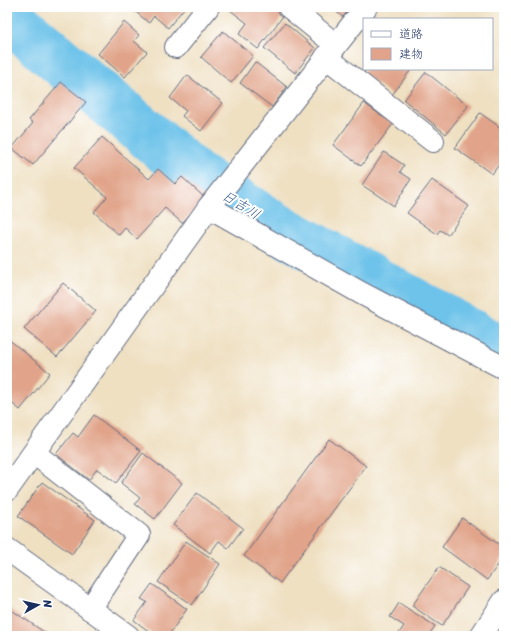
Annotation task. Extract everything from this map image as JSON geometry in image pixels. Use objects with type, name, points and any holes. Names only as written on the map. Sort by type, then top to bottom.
[{"type":"street","points":[[176,47],[208,7]]},
{"type":"street","points":[[289,7],[331,51],[434,141]]},
{"type":"street","points":[[7,490],[209,206],[366,7]]},
{"type":"street","points":[[209,206],[362,293],[504,368]]},
{"type":"street","points":[[34,453],[139,535],[90,608]]},
{"type":"street","points":[[7,549],[128,636]]},
{"type":"street","points":[[481,636],[504,601]]},
{"type":"building","points":[[130,7],[185,7],[168,28],[154,16],[149,23]]},
{"type":"building","points":[[226,7],[279,7],[286,12],[258,49],[239,34],[247,23]]},
{"type":"building","points":[[330,7],[351,7],[343,17]]},
{"type":"building","points":[[124,22],[139,35],[134,41],[147,52],[125,77],[98,54]]},
{"type":"building","points":[[285,23],[315,48],[295,73],[264,48]]},
{"type":"building","points":[[223,31],[253,56],[231,83],[201,57]]},
{"type":"building","points":[[255,62],[287,87],[272,107],[240,83]]},
{"type":"building","points":[[366,70],[410,71],[392,95],[363,73]]},
{"type":"building","points":[[426,72],[468,106],[446,134],[404,100]]},
{"type":"building","points":[[187,75],[223,103],[201,131],[182,116],[186,111],[170,98]]},
{"type":"building","points":[[61,82],[86,102],[33,165],[12,148],[33,123],[29,120]]},
{"type":"building","points":[[364,103],[393,124],[361,166],[333,145]]},
{"type":"building","points":[[480,113],[504,130],[504,158],[492,174],[455,148]]},
{"type":"building","points":[[102,137],[149,179],[158,169],[175,184],[182,177],[205,198],[182,223],[165,208],[137,239],[125,228],[119,235],[94,212],[107,197],[74,168]]},
{"type":"building","points":[[384,152],[404,165],[400,172],[411,179],[394,206],[362,185]]},
{"type":"building","points":[[432,180],[469,206],[448,235],[440,230],[437,234],[407,213]]},
{"type":"building","points":[[63,283],[96,311],[57,357],[24,329]]},
{"type":"building","points":[[7,338],[50,373],[20,410],[7,399]]},
{"type":"building","points":[[94,415],[141,451],[116,483],[97,469],[89,480],[56,454],[73,433],[78,437]]},
{"type":"building","points":[[329,439],[366,466],[280,583],[244,556]]},
{"type":"building","points":[[143,453],[182,483],[155,519],[135,504],[140,498],[121,483]]},
{"type":"building","points":[[42,482],[95,520],[72,554],[18,516]]},
{"type":"building","points":[[197,493],[243,528],[228,548],[219,541],[210,553],[173,525]]},
{"type":"building","points":[[462,518],[504,548],[504,557],[487,580],[442,547]]},
{"type":"building","points":[[186,541],[220,564],[192,605],[158,582]]},
{"type":"building","points":[[439,567],[468,587],[442,626],[412,606]]},
{"type":"building","points":[[152,584],[187,609],[168,636],[155,636],[134,620],[147,602],[141,599]]},
{"type":"building","points":[[399,603],[435,626],[428,636],[397,636],[404,626],[390,617]]},
{"type":"building","points":[[7,607],[50,636],[7,636]]},
{"type":"waterway","name":"日吉川","points":[[7,16],[200,179],[274,226],[504,352]]}]
